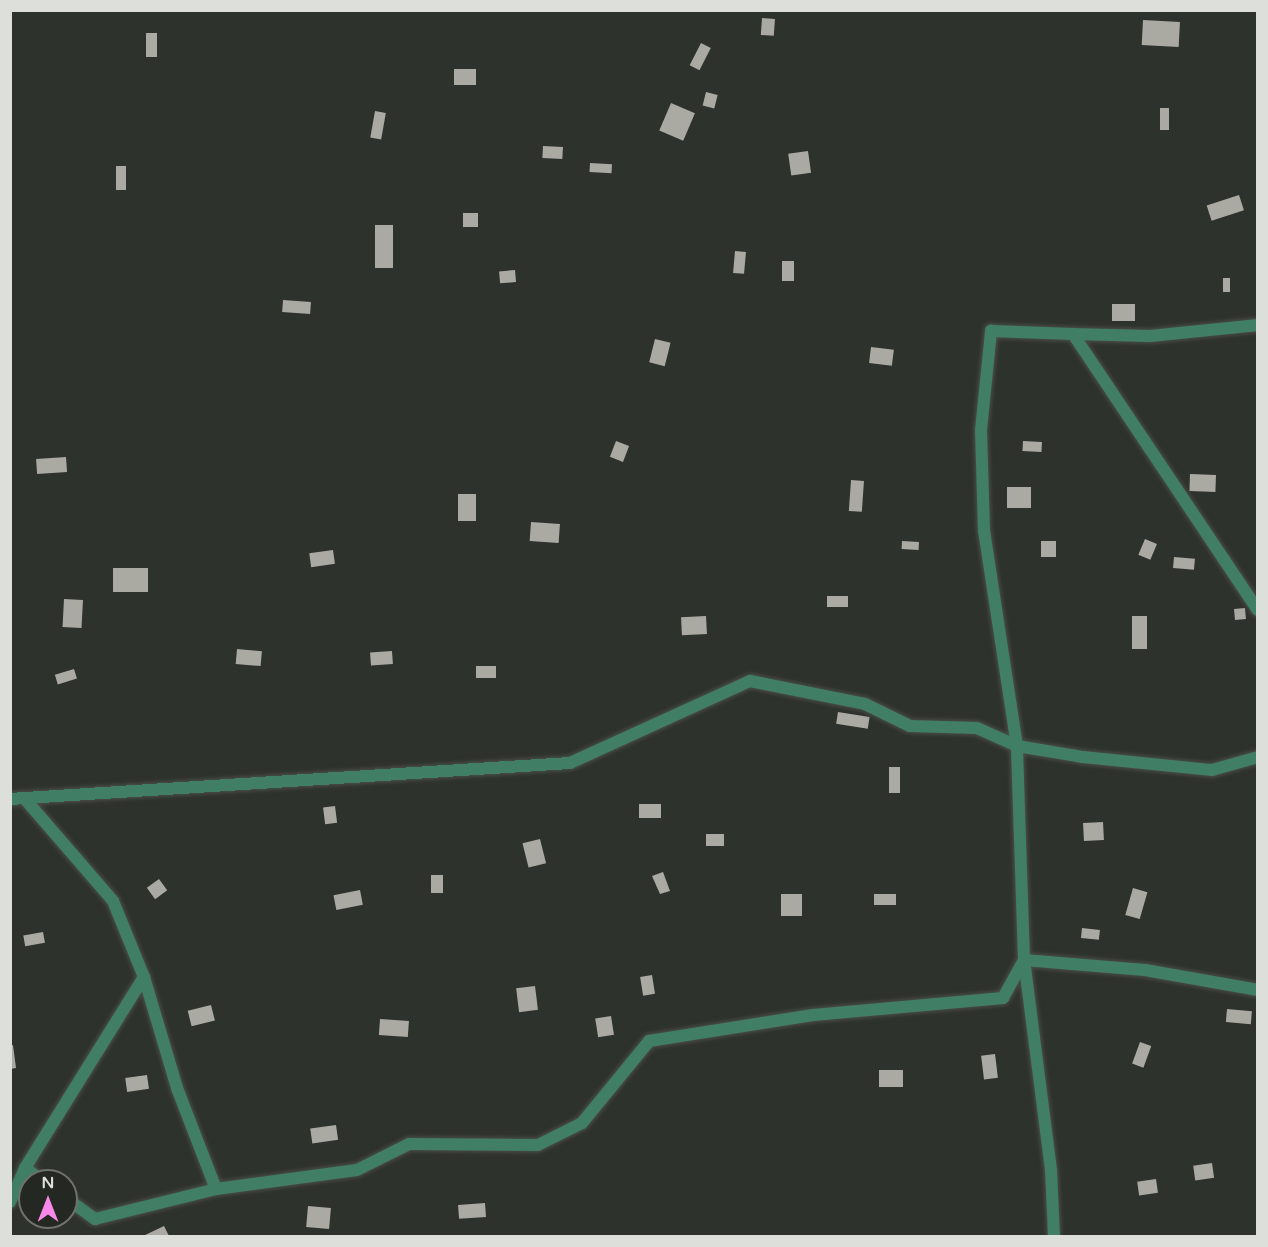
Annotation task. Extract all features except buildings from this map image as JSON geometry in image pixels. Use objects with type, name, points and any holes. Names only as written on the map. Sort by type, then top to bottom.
[{"type":"street","points":[[1054,1236],[1051,1170],[1024,960],[1017,746],[984,531],[981,430],[991,331],[1150,336],[1257,325]]},
{"type":"street","points":[[1073,334],[1257,610]]},
{"type":"street","points":[[10,799],[25,800],[570,763],[750,681],[865,704],[910,726],[977,728],[1017,746],[1083,757],[1212,770],[1257,757]]},
{"type":"street","points":[[25,800],[114,902],[144,977],[177,1088],[216,1189]]},
{"type":"street","points":[[1024,960],[1145,970],[1257,990]]},
{"type":"street","points":[[78,1207],[95,1219],[216,1189],[357,1170],[409,1144],[538,1145],[582,1123],[649,1041],[813,1015],[1003,998],[1024,960]]},
{"type":"street","points":[[10,1202],[26,1168],[144,977]]}]
